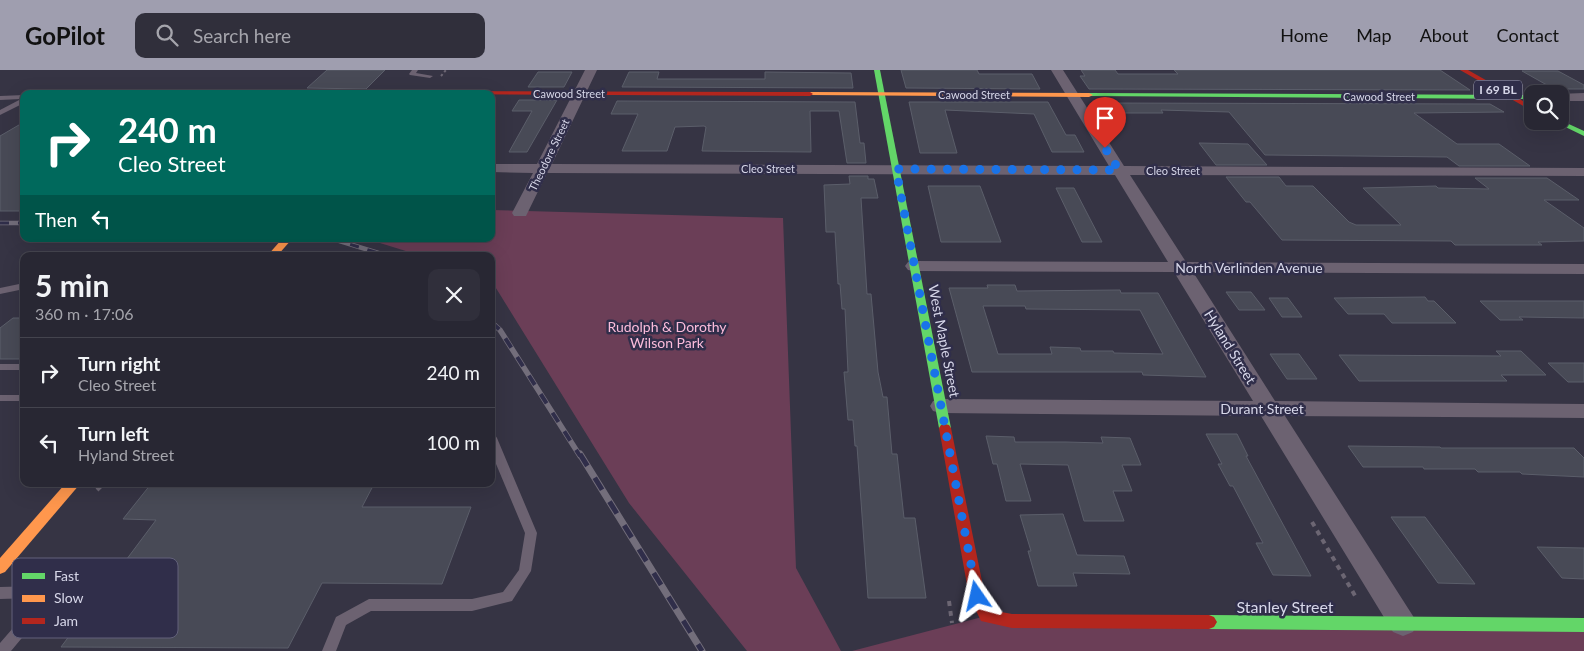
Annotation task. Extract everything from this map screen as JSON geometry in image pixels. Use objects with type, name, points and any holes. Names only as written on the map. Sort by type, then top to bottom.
[{"type":"street","name":"Theodore Street","points":[[520,213],[591,70]]},
{"type":"street","name":"West Maple Street","points":[[877,70],[977,596],[986,616]]},
{"type":"street","name":"Hyland Street","points":[[1057,70],[1403,624]]},
{"type":"street","name":"I 69 BL","points":[[1463,70],[1524,105]]},
{"type":"street","points":[[418,90],[432,73]]},
{"type":"street","name":"Cawood Street","points":[[495,93],[1524,97]]},
{"type":"street","points":[[1569,97],[1584,97]]},
{"type":"street","points":[[1569,127],[1584,134]]},
{"type":"street","name":"Cleo Street","points":[[495,168],[1584,172]]},
{"type":"street","points":[[276,252],[285,242]]},
{"type":"street","name":"North Verlinden Avenue","points":[[914,266],[1584,269]]},
{"type":"street","name":"Durant Street","points":[[941,406],[1584,411]]},
{"type":"street","points":[[2,563],[70,487]]},
{"type":"street","name":"Stanley Street","points":[[986,616],[1012,621],[1584,626]]},
{"type":"lane","points":[[415,70],[412,74],[432,73]]},
{"type":"lane","points":[[0,98],[20,98]]},
{"type":"lane","points":[[0,113],[20,100]]},
{"type":"lane","points":[[0,291],[20,287]]},
{"type":"lane","points":[[0,367],[20,367]]},
{"type":"lane","points":[[0,398],[20,398]]},
{"type":"lane","points":[[328,651],[341,621],[369,605],[472,605],[507,597],[524,571],[531,533],[495,448]]},
{"type":"lane","points":[[2,651],[13,638]]},
{"type":"green space","name":"Rudolph & Dorothy Wilson Park","points":[[495,210],[783,218],[796,568],[841,651],[747,651],[629,503],[495,286],[495,252],[409,252],[377,242],[495,242]]},
{"type":"green space","points":[[986,616],[1584,621],[1584,651],[852,651]]},
{"type":"building","points":[[327,70],[385,70],[366,89],[307,88]]},
{"type":"building","points":[[901,70],[977,70],[979,74],[1032,74],[1040,89],[906,88]]},
{"type":"building","points":[[1081,70],[1115,70],[1118,74],[1178,74],[1174,70],[1440,70],[1470,90],[1089,89],[1080,76],[1085,76]]},
{"type":"building","points":[[1522,71],[1558,71],[1584,85],[1584,89],[1569,89],[1569,85],[1547,85]]},
{"type":"building","points":[[538,72],[572,72],[564,87],[528,87]]},
{"type":"building","points":[[629,72],[659,72],[657,79],[765,79],[765,72],[851,73],[853,88],[622,87]]},
{"type":"building","points":[[519,100],[557,100],[527,152],[509,152],[532,111],[512,111]]},
{"type":"building","points":[[617,101],[855,102],[860,143],[864,143],[866,163],[847,163],[839,111],[810,111],[811,152],[702,151],[706,127],[704,126],[675,127],[667,151],[622,151],[638,114],[611,114]]},
{"type":"building","points":[[909,102],[1048,102],[1066,135],[1075,135],[1084,152],[1052,152],[1034,114],[945,110],[957,153],[920,153]]},
{"type":"building","points":[[1097,103],[1490,104],[1504,112],[1414,113],[1457,144],[1499,144],[1530,166],[1459,166],[1447,157],[1265,155],[1229,112],[1161,110],[1163,113],[1105,113]]},
{"type":"building","points":[[20,124],[20,211],[0,211],[0,136]]},
{"type":"building","points":[[1199,143],[1248,144],[1267,165],[1216,165]]},
{"type":"building","points":[[849,176],[868,176],[868,179],[874,179],[878,198],[861,198],[867,294],[871,294],[878,372],[883,397],[887,397],[892,454],[897,454],[904,518],[915,518],[926,598],[868,598],[857,446],[855,446],[853,420],[848,420],[844,372],[848,372],[845,309],[842,309],[840,284],[838,284],[835,232],[826,232],[824,185],[850,184]]},
{"type":"building","points":[[1226,177],[1279,177],[1286,186],[1313,186],[1349,222],[1356,225],[1401,225],[1363,188],[1436,186],[1438,188],[1489,189],[1475,178],[1547,178],[1579,200],[1544,200],[1584,228],[1584,241],[1538,242],[1542,245],[1455,245],[1451,241],[1282,240],[1250,202],[1246,202]]},
{"type":"building","points":[[928,186],[980,186],[1001,242],[941,242]]},
{"type":"building","points":[[1056,188],[1074,188],[1102,242],[1082,242]]},
{"type":"building","points":[[987,285],[1015,285],[1017,291],[1120,290],[1121,293],[1158,293],[1206,377],[1143,375],[1142,372],[972,372],[949,288],[988,288]],"holes":[[[983,306],[1025,306],[1026,309],[1140,310],[1163,354],[1081,351],[1080,348],[1050,347],[1052,354],[998,354]]]},
{"type":"building","points":[[1226,292],[1251,292],[1265,310],[1239,310]]},
{"type":"building","points":[[1425,297],[1428,301],[1434,301],[1456,323],[1392,323],[1384,314],[1348,314],[1334,298]]},
{"type":"building","points":[[1269,298],[1288,298],[1302,317],[1282,317]]},
{"type":"building","points":[[1480,301],[1584,301],[1584,318],[1519,317],[1523,320],[1500,320]]},
{"type":"building","points":[[13,318],[20,318],[20,359],[0,359],[0,328]]},
{"type":"building","points":[[1496,351],[1521,351],[1546,375],[1501,375],[1507,381],[1359,381],[1339,355],[1501,356]]},
{"type":"building","points":[[1270,354],[1299,354],[1317,379],[1287,379]]},
{"type":"building","points":[[1548,363],[1584,363],[1584,382],[1568,382]]},
{"type":"building","points":[[1206,434],[1237,434],[1248,456],[1246,456],[1311,576],[1273,575],[1256,543],[1263,543],[1233,486],[1230,486],[1218,464],[1222,464]]},
{"type":"building","points":[[986,436],[1014,437],[1015,442],[1103,443],[1101,437],[1130,438],[1141,465],[1122,465],[1132,491],[1113,491],[1124,521],[1084,521],[1068,465],[1020,464],[1031,501],[1006,501],[997,464],[993,464]]},
{"type":"building","points":[[1348,446],[1574,448],[1584,458],[1584,477],[1522,474],[1520,472],[1478,472],[1475,469],[1363,467]]},
{"type":"building","points":[[149,487],[372,487],[362,507],[471,507],[442,584],[322,583],[288,648],[61,647],[68,638],[178,638],[178,558],[128,558],[156,520],[123,519]]},
{"type":"building","points":[[1063,514],[1077,555],[1124,556],[1130,574],[1073,573],[1077,586],[1038,586],[1028,551],[1031,551],[1020,515]]},
{"type":"building","points":[[1391,517],[1425,517],[1475,584],[1438,583]]},
{"type":"building","points":[[1537,547],[1584,548],[1584,579],[1562,578]]},
{"type":"railway","points":[[0,223],[20,223]]},
{"type":"railway","points":[[343,242],[375,252]]},
{"type":"railway","points":[[495,326],[500,330],[580,456]]},
{"type":"railway","points":[[580,454],[702,651]]},
{"type":"traffic: fast","points":[[877,70],[945,428]]},
{"type":"traffic: fast","points":[[1089,95],[1524,97]]},
{"type":"traffic: fast","points":[[1569,127],[1584,134]]},
{"type":"traffic: fast","points":[[1209,622],[1584,625]]},
{"type":"traffic: slow","points":[[810,94],[1089,95]]},
{"type":"traffic: slow","points":[[276,252],[284,242]]},
{"type":"traffic: slow","points":[[0,568],[70,487]]},
{"type":"traffic: jam","points":[[1463,70],[1524,104]]},
{"type":"traffic: jam","points":[[495,93],[810,94]]},
{"type":"traffic: jam","points":[[945,428],[977,596],[986,616],[1012,621],[1209,622]]},
{"type":"route","points":[[977,596],[896,169],[1119,170],[1105,148]]}]
